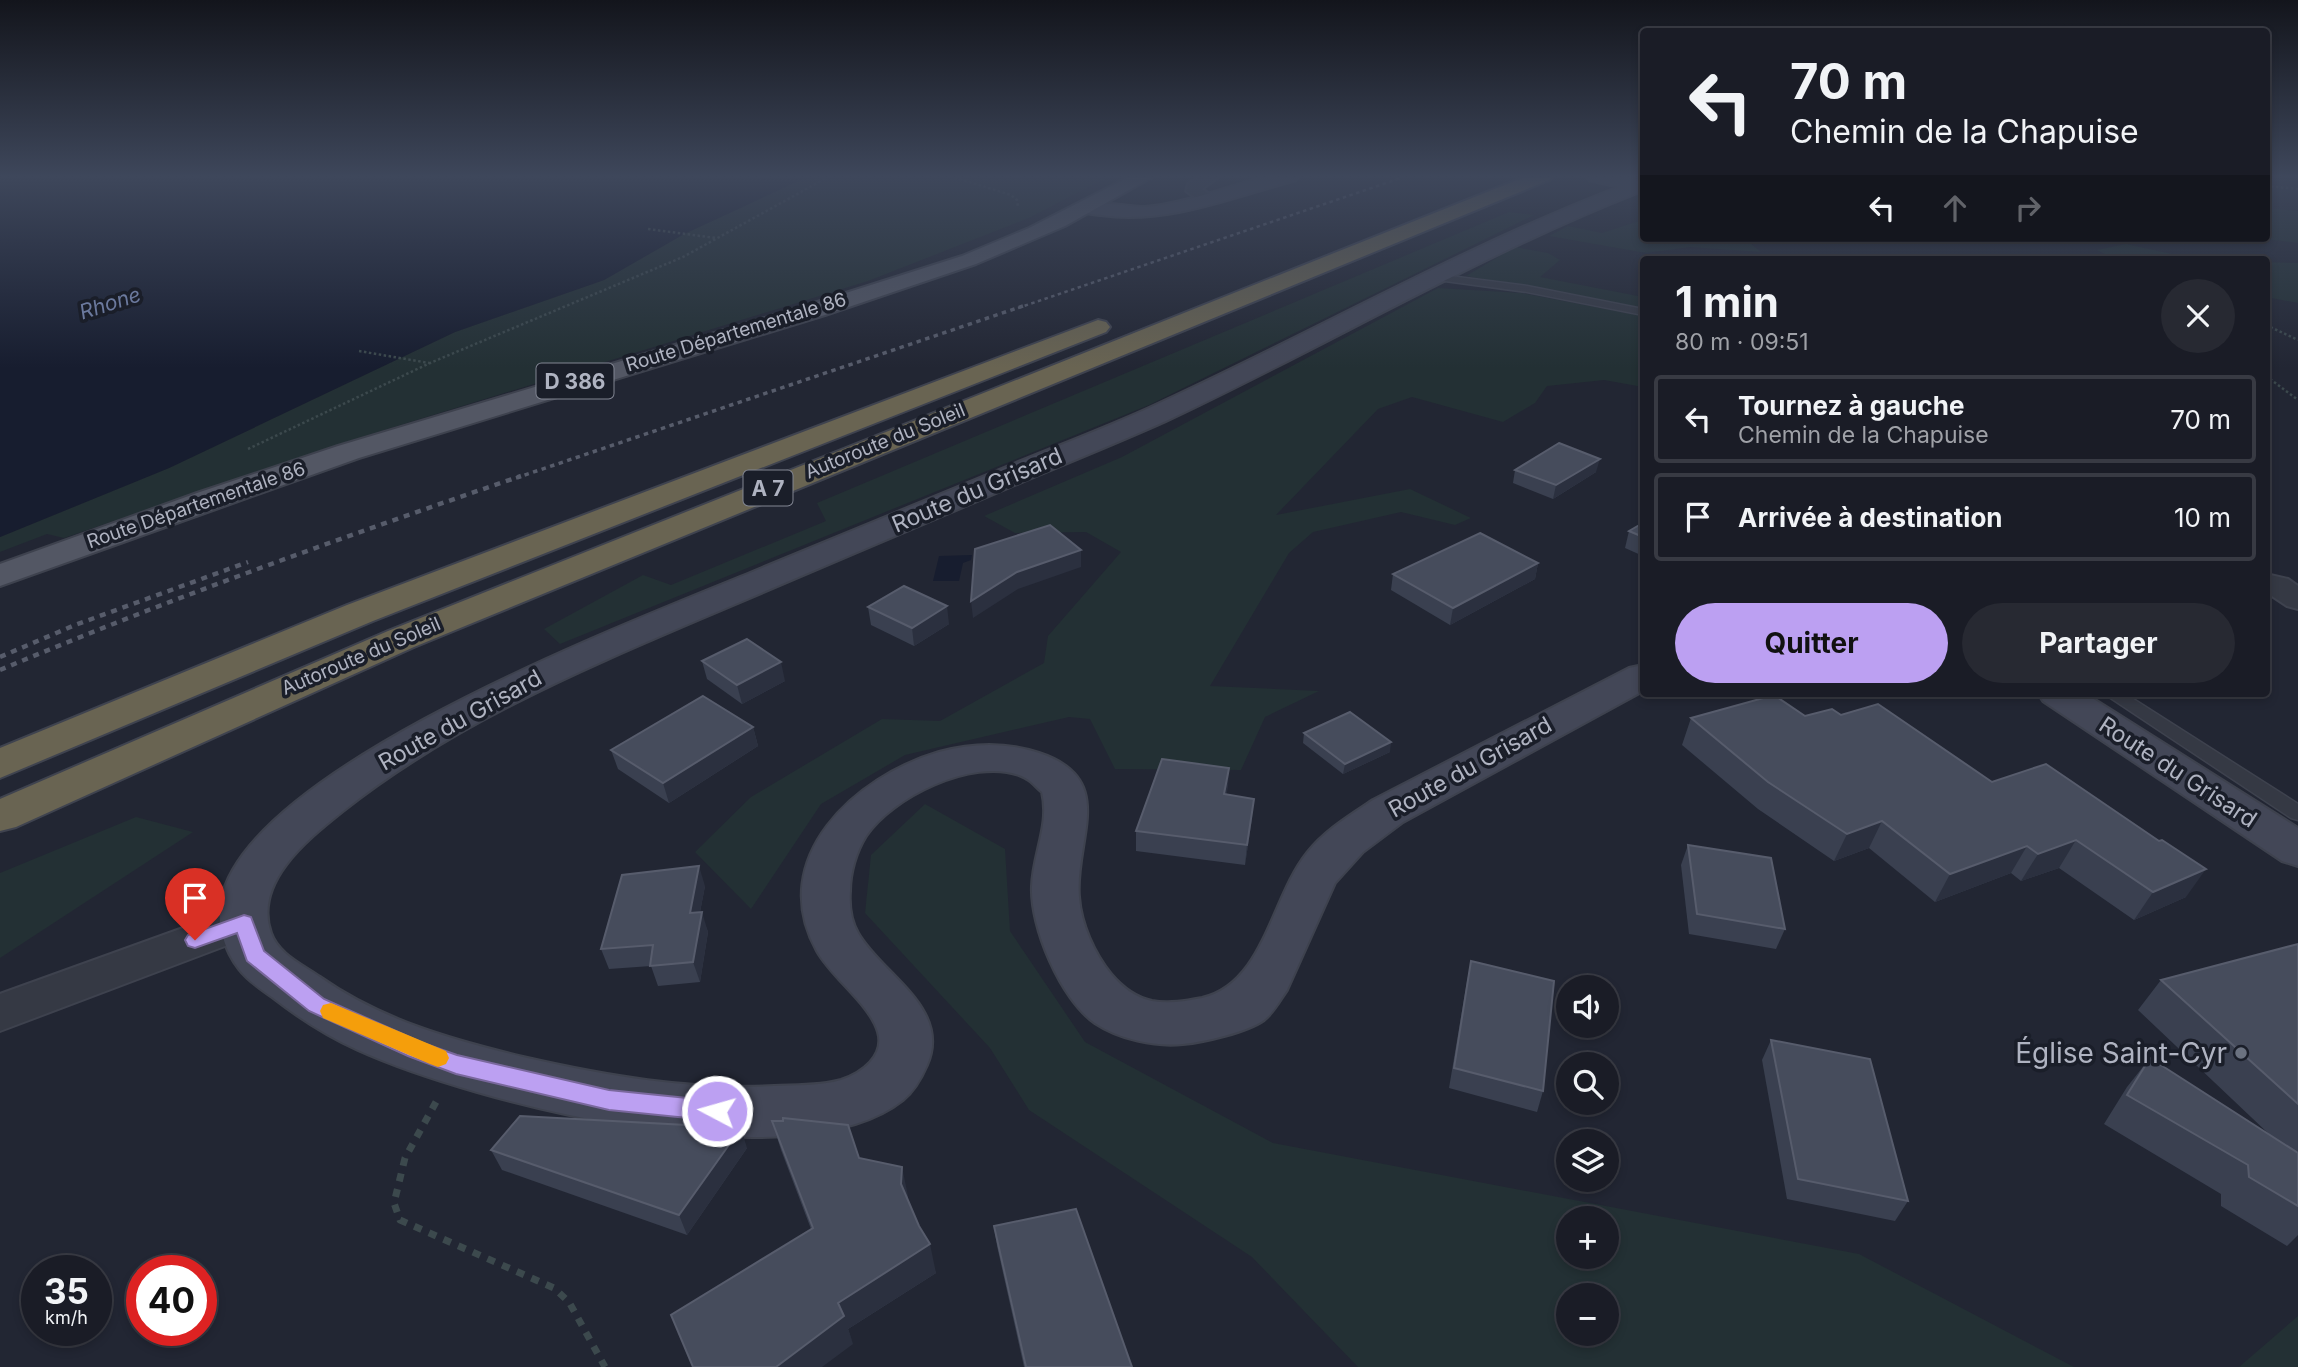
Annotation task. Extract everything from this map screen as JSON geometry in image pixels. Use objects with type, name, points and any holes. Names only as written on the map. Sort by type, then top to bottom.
[{"type":"highway","name":"Autoroute du Soleil","points":[[0,764],[360,612],[1326,240]]},
{"type":"highway","name":"Autoroute du Soleil","points":[[0,816],[401,639],[1386,240]]},
{"type":"main road","name":"Route Départementale 86","points":[[0,576],[108,535],[407,432],[763,325],[971,259],[1014,240]]},
{"type":"street","name":"Route du Grisard","points":[[1510,240],[1156,415],[582,656],[491,698],[397,752],[302,822],[269,855],[246,895],[244,922],[255,956],[317,1005],[415,1049],[456,1064],[609,1100],[744,1114],[832,1107],[863,1097],[890,1078],[903,1063],[908,1044],[904,1027],[893,1008],[835,940],[825,898],[832,856],[858,815],[901,785],[951,763],[990,757],[1026,762],[1050,775],[1062,788],[1068,807],[1054,891],[1061,929],[1087,980],[1112,1007],[1150,1022],[1180,1024],[1210,1018],[1246,1005],[1266,978],[1307,890],[1323,864],[1350,836],[1388,811],[1640,678]]},
{"type":"street","points":[[2270,584],[2277,585],[2298,600]]},
{"type":"street","name":"Route du Grisard","points":[[2063,697],[2298,850]]},
{"type":"street","points":[[0,1013],[244,922]]},
{"type":"lane","points":[[1434,277],[1527,289],[1640,311]]},
{"type":"lane","points":[[2118,697],[2298,813]]},
{"type":"path","points":[[248,449],[430,363],[646,273],[712,240]]},
{"type":"path","points":[[2270,327],[2298,340]]},
{"type":"path","points":[[359,351],[430,363]]},
{"type":"path","points":[[2270,379],[2298,400]]},
{"type":"path","points":[[456,1064],[405,1158],[394,1203],[400,1220],[554,1288],[569,1302],[605,1367]]},
{"type":"shaded area","points":[[674,240],[973,240],[868,281],[352,440],[64,538],[47,534],[0,552],[0,537],[169,468],[455,332],[604,280]]},
{"type":"shaded area","points":[[1443,240],[1484,240],[1149,405],[560,644],[544,629],[643,575],[671,585],[826,521],[817,503]]},
{"type":"shaded area","points":[[1571,240],[1748,242],[1761,252],[1690,247],[1646,253]]},
{"type":"shaded area","points":[[2272,240],[2298,240],[2298,243]]},
{"type":"shaded area","points":[[2126,244],[2181,256],[2108,256],[2097,250]]},
{"type":"shaded area","points":[[1515,247],[1548,253],[1560,260],[1540,277],[1640,296],[1640,307],[1466,276]]},
{"type":"shaded area","points":[[2270,262],[2298,263],[2298,303],[2270,298]]},
{"type":"shaded area","points":[[1438,288],[1521,293],[1640,315],[1640,386],[1604,380],[1547,386],[1535,403],[1503,422],[1412,397],[1378,409],[1276,515],[1410,489],[1471,518],[1455,525],[1401,512],[1313,532],[1289,553],[1210,686],[1319,691],[1265,717],[1241,770],[1115,769],[1090,719],[1069,717],[905,755],[821,804],[751,909],[695,852],[751,797],[882,719],[940,721],[1044,663],[1048,636],[1121,552],[1086,532],[1015,533],[984,516],[1122,457]]},
{"type":"shaded area","points":[[925,804],[1005,849],[1010,931],[1085,1042],[1273,1143],[1606,1206],[1556,1206],[1556,1269],[1619,1269],[1619,1209],[1859,1254],[2074,1367],[1358,1367],[1252,1257],[1029,1110],[990,1048],[865,913],[871,855]]},
{"type":"shaded area","points":[[136,817],[193,832],[0,958],[0,873]]},
{"type":"shaded area","points":[[2298,1316],[2298,1367],[2239,1367]]},
{"type":"water","name":"Rhone","points":[[0,240],[674,240],[604,280],[455,332],[169,468],[0,537]]},
{"type":"water","points":[[972,555],[971,560],[963,563],[959,581],[933,581],[939,556]]},
{"type":"building","points":[[1559,443],[1600,459],[1556,485],[1515,470]]},
{"type":"building","points":[[1050,525],[1081,550],[1017,572],[971,601],[975,549]]},
{"type":"building","points":[[1640,525],[1640,536],[1629,531]]},
{"type":"building","points":[[1480,533],[1538,563],[1453,608],[1393,574]]},
{"type":"building","points":[[904,586],[947,606],[912,628],[868,607]]},
{"type":"building","points":[[747,639],[781,662],[737,685],[702,661]]},
{"type":"building","points":[[703,696],[753,727],[663,783],[611,750]]},
{"type":"building","points":[[1767,697],[1777,697],[1805,716],[1832,709],[1841,715],[1878,704],[1992,782],[2046,764],[2159,841],[2162,840],[2206,869],[2153,892],[2076,840],[2038,854],[2027,846],[1950,874],[1882,821],[1847,834],[1768,782],[1691,718]]},
{"type":"building","points":[[1350,712],[1391,742],[1345,764],[1304,733]]},
{"type":"building","points":[[1162,759],[1229,768],[1224,794],[1254,799],[1247,845],[1136,831]]},
{"type":"building","points":[[1688,845],[1771,858],[1785,929],[1697,914]]},
{"type":"building","points":[[699,866],[690,913],[702,912],[693,962],[650,966],[653,945],[601,949],[622,875]]},
{"type":"building","points":[[2298,944],[2298,1104],[2161,980]]},
{"type":"building","points":[[1471,961],[1554,981],[1543,1091],[1454,1068]]},
{"type":"building","points":[[1771,1040],[1870,1059],[1908,1201],[1798,1179]]},
{"type":"building","points":[[2150,1058],[2298,1153],[2298,1206],[2249,1177],[2248,1165],[2127,1095]]},
{"type":"building","points":[[520,1116],[741,1128],[679,1215],[491,1150]]},
{"type":"building","points":[[783,1118],[848,1125],[859,1158],[902,1167],[901,1184],[930,1244],[838,1303],[844,1316],[776,1367],[693,1367],[671,1315],[813,1228],[772,1121],[783,1121]]},
{"type":"building","points":[[1076,1209],[1132,1367],[1026,1367],[994,1226]]},
{"type":"railway","points":[[1018,308],[1219,240]]},
{"type":"railway","points":[[516,478],[1023,306]]},
{"type":"railway","points":[[0,670],[259,568],[521,476]]},
{"type":"railway","points":[[0,657],[75,625],[248,562]]},
{"type":"slow traffic","points":[[331,1011],[438,1058]]},
{"type":"place","name":"Église Saint-Cyr","points":[[2241,1053]]},
{"type":"route","points":[[195,940],[244,922],[255,956],[317,1005],[415,1049],[456,1064],[609,1100],[717,1111]]}]
